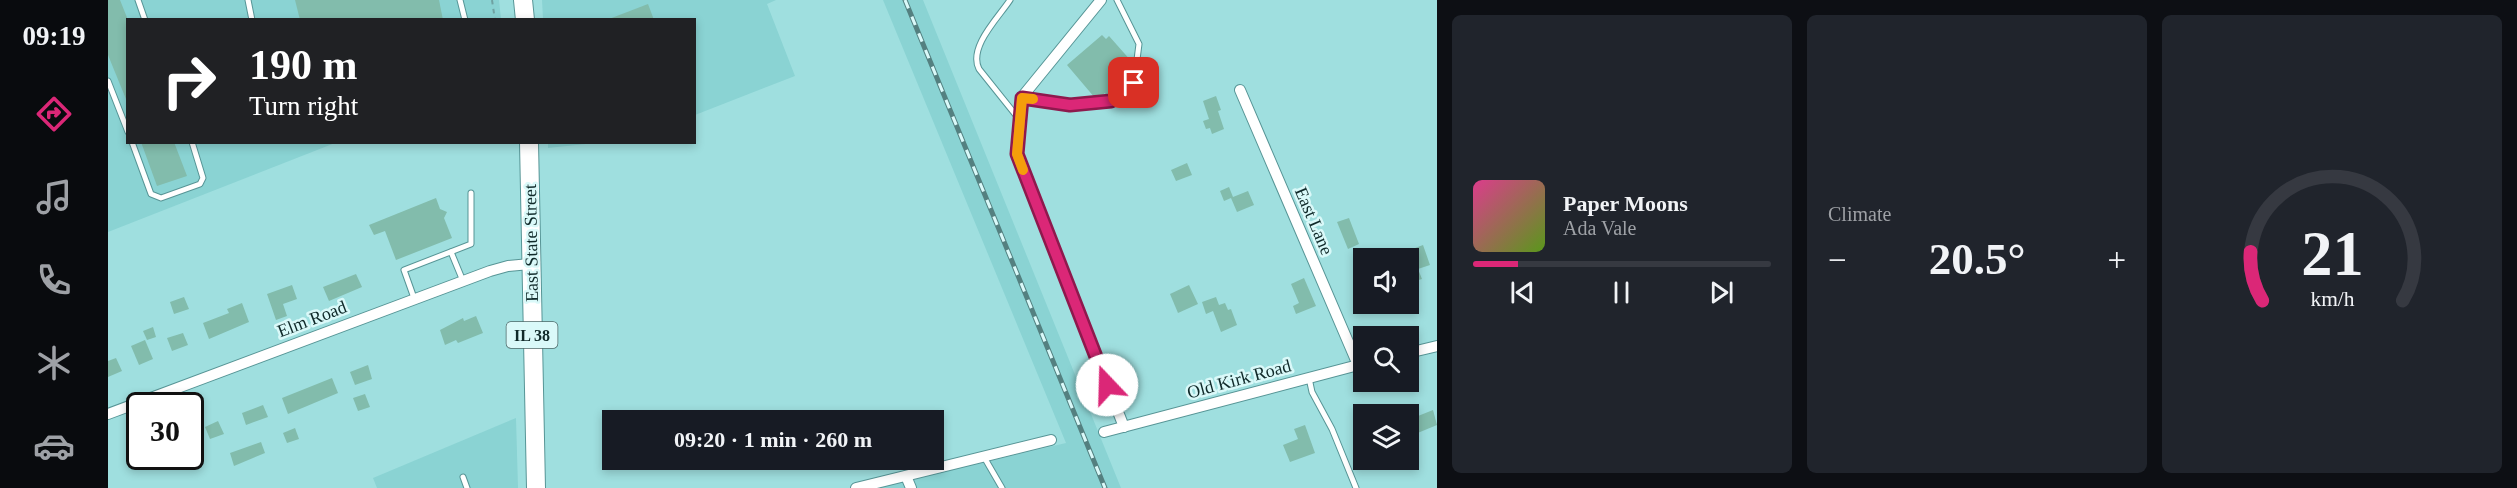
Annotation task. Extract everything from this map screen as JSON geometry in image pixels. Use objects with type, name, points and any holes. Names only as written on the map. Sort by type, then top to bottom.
[{"type":"main road","points":[[523,0],[525,18]]},
{"type":"main road","name":"East State Street","points":[[529,144],[536,488]]},
{"type":"street","points":[[1101,0],[1022,98],[1017,154],[1124,427]]},
{"type":"street","name":"East Lane","points":[[1240,90],[1353,346]]},
{"type":"street","name":"Elm Road","points":[[108,414],[414,298],[508,266],[530,264]]},
{"type":"street","points":[[1419,350],[1437,346]]},
{"type":"street","name":"Old Kirk Road","points":[[1104,432],[1353,366]]},
{"type":"street","points":[[856,488],[1051,440]]},
{"type":"street","points":[[906,476],[910,488]]},
{"type":"lane","points":[[138,0],[144,18]]},
{"type":"lane","points":[[248,0],[252,18]]},
{"type":"lane","points":[[460,0],[464,18]]},
{"type":"lane","points":[[1010,0],[981,42],[976,58],[979,69],[1020,120]]},
{"type":"lane","points":[[1022,98],[1070,105],[1111,101],[1134,83],[1139,44],[1117,0]]},
{"type":"lane","points":[[108,81],[126,127]]},
{"type":"lane","points":[[133,144],[151,194],[161,198],[200,184],[203,174],[193,144]]},
{"type":"lane","points":[[414,298],[404,270],[471,244],[471,193]]},
{"type":"lane","points":[[452,252],[463,282]]},
{"type":"lane","points":[[1309,378],[1312,392],[1332,429],[1356,488]]},
{"type":"lane","points":[[984,458],[1002,488]]},
{"type":"lane","points":[[463,477],[467,488]]},
{"type":"path","points":[[492,0],[495,18]]},
{"type":"shaded area","points":[[108,0],[499,0],[501,18],[126,18],[126,144],[332,144],[108,232]]},
{"type":"shaded area","points":[[542,0],[776,0],[767,4],[795,76],[696,115],[696,18],[543,18]]},
{"type":"shaded area","points":[[883,0],[923,0],[1121,488],[875,488],[1066,443]]},
{"type":"shaded area","points":[[548,144],[586,144],[548,148]]},
{"type":"shaded area","points":[[516,418],[518,488],[377,488],[373,478]]},
{"type":"building","points":[[108,0],[120,0],[127,18],[126,99],[108,55]]},
{"type":"building","points":[[295,0],[439,0],[443,18],[300,18]]},
{"type":"building","points":[[648,4],[653,18],[612,18]]},
{"type":"building","points":[[1102,35],[1106,39],[1109,36],[1132,62],[1131,68],[1127,71],[1130,75],[1106,95],[1105,93],[1095,98],[1067,65]]},
{"type":"building","points":[[1216,96],[1224,129],[1212,134],[1210,128],[1206,129],[1203,121],[1209,119],[1203,101]]},
{"type":"building","points":[[142,144],[175,144],[187,176],[157,186]]},
{"type":"building","points":[[1187,163],[1192,175],[1176,181],[1171,170]]},
{"type":"building","points":[[1229,187],[1233,197],[1248,191],[1254,205],[1237,212],[1231,198],[1224,201],[1220,191]]},
{"type":"building","points":[[436,198],[440,209],[447,212],[444,218],[452,238],[396,260],[385,231],[374,235],[369,225]]},
{"type":"building","points":[[1349,218],[1359,244],[1348,249],[1337,222]]},
{"type":"building","points":[[1423,245],[1430,265],[1419,269],[1419,248],[1415,248]]},
{"type":"building","points":[[356,274],[362,287],[329,301],[323,287]]},
{"type":"building","points":[[1304,278],[1316,306],[1296,314],[1293,306],[1299,303],[1291,284]]},
{"type":"building","points":[[292,285],[297,299],[283,304],[287,316],[276,320],[267,294]]},
{"type":"building","points":[[1189,285],[1198,304],[1178,313],[1170,294]]},
{"type":"building","points":[[184,297],[189,309],[174,314],[170,302]]},
{"type":"building","points":[[1216,297],[1219,305],[1225,303],[1228,310],[1231,309],[1237,325],[1221,332],[1213,311],[1206,314],[1202,302]]},
{"type":"building","points":[[242,303],[249,322],[209,339],[203,323],[229,313],[227,309]]},
{"type":"building","points":[[476,316],[483,333],[458,343],[456,340],[445,345],[440,330],[463,318],[464,321]]},
{"type":"building","points":[[153,327],[156,337],[147,340],[143,331]]},
{"type":"building","points":[[183,333],[188,345],[172,351],[167,338]]},
{"type":"building","points":[[145,340],[153,359],[139,365],[131,346]]},
{"type":"building","points":[[116,358],[122,371],[108,377],[108,361]]},
{"type":"building","points":[[368,365],[372,379],[355,385],[350,372]]},
{"type":"building","points":[[332,378],[338,393],[288,414],[282,398]]},
{"type":"building","points":[[365,394],[370,407],[358,411],[353,398]]},
{"type":"building","points":[[263,405],[268,417],[246,425],[242,413]]},
{"type":"building","points":[[1433,410],[1437,425],[1419,432],[1419,416]]},
{"type":"building","points":[[218,421],[224,434],[210,439],[205,427]]},
{"type":"building","points":[[1305,425],[1315,453],[1290,462],[1283,445],[1298,439],[1294,429]]},
{"type":"building","points":[[295,428],[299,439],[287,443],[283,433]]},
{"type":"building","points":[[261,442],[265,453],[234,466],[230,453]]},
{"type":"railway","points":[[905,0],[1105,488]]},
{"type":"slow traffic","points":[[1023,170],[1017,154],[1022,98],[1033,99]]},
{"type":"route","points":[[1107,385],[1017,154],[1020,120],[1022,98],[1070,105],[1111,101],[1134,83]]}]
